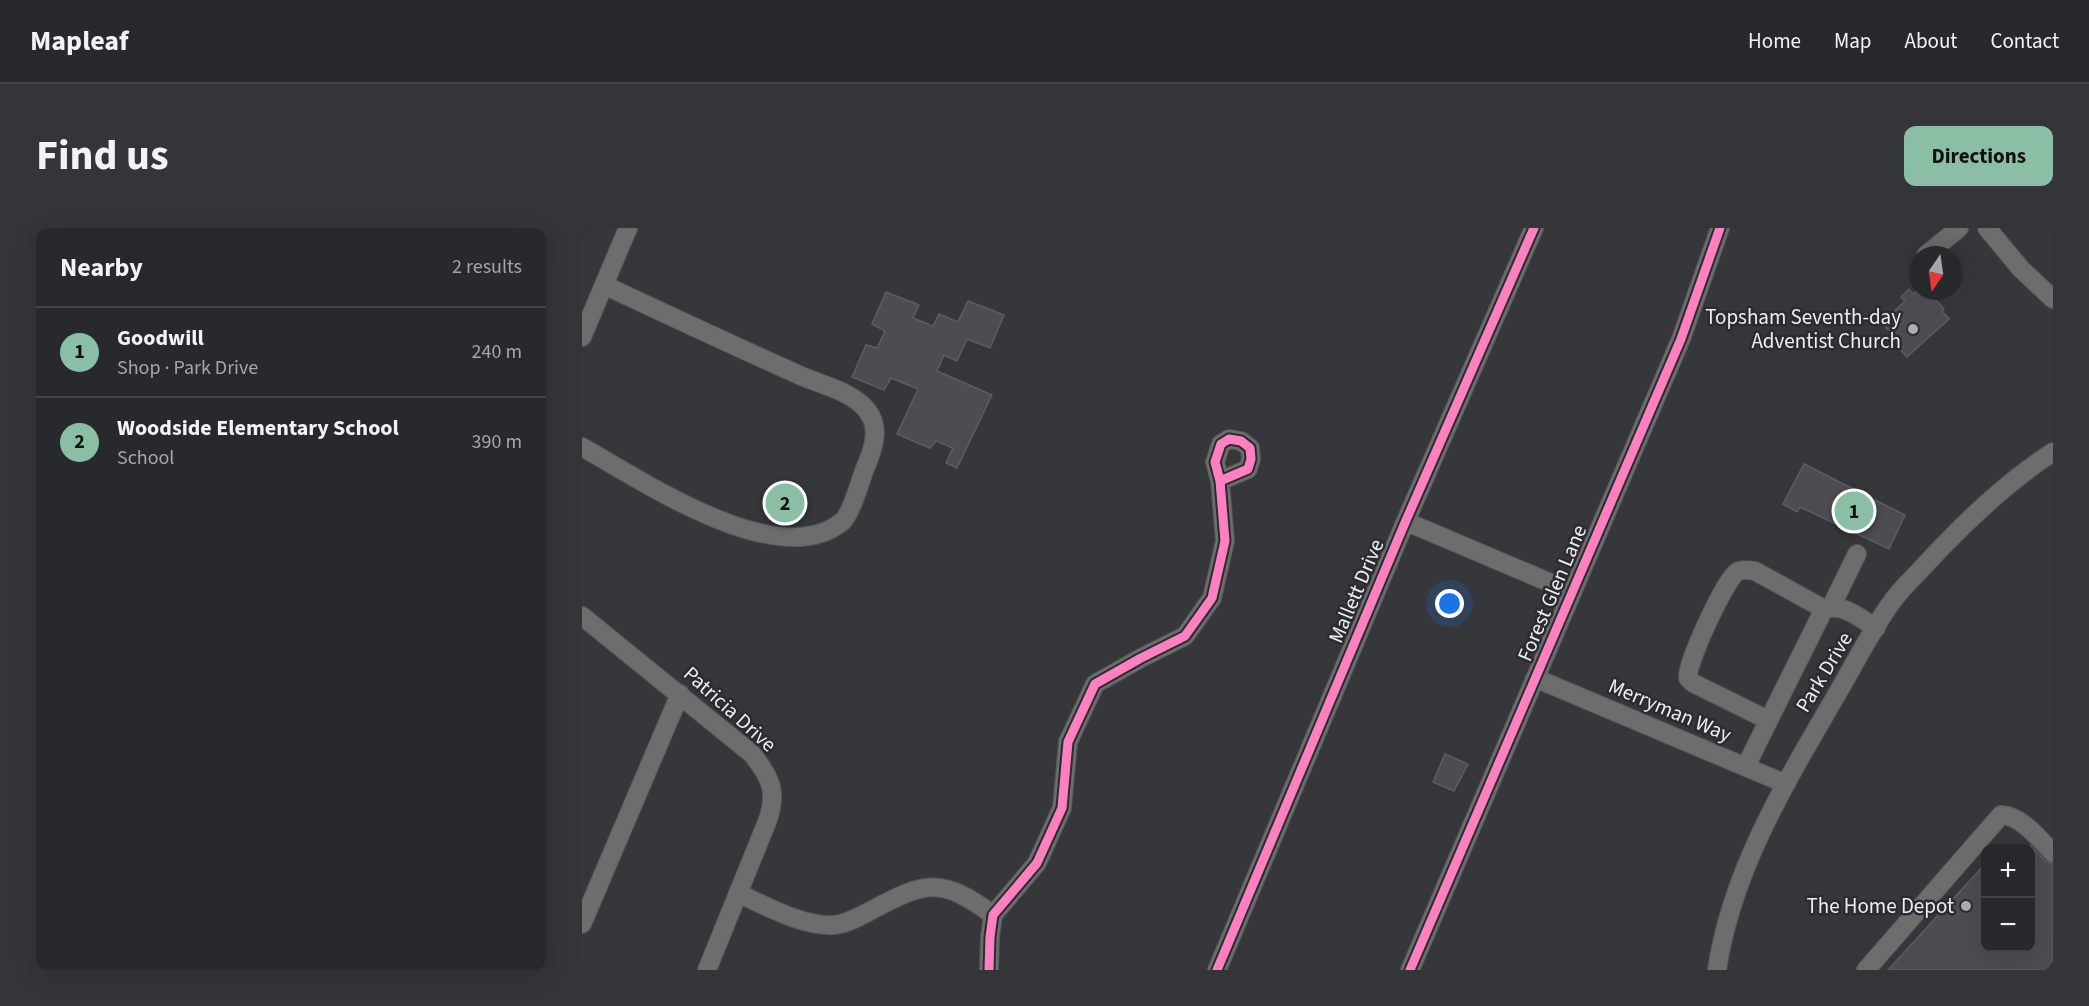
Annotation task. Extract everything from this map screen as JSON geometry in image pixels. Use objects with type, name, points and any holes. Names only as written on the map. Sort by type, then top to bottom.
[{"type":"street","points":[[582,337],[628,228]]},
{"type":"street","name":"Mallett Drive","points":[[1217,970],[1404,525],[1534,228]]},
{"type":"street","name":"Forest Glen Lane","points":[[1410,970],[1681,339],[1720,228]]},
{"type":"street","points":[[1937,246],[1959,228]]},
{"type":"street","points":[[1988,228],[2021,268],[2053,299]]},
{"type":"street","points":[[582,447],[704,514],[759,534],[784,537],[809,536],[829,530],[845,519],[875,444],[874,420],[862,405],[848,395],[780,367],[604,285]]},
{"type":"street","name":"Park Drive","points":[[1717,970],[1730,907],[1757,842],[1801,755],[1891,603],[1955,533],[2027,469],[2053,452]]},
{"type":"street","points":[[990,970],[990,936],[993,915],[1037,863],[1062,808],[1068,742],[1095,684],[1185,636],[1212,598],[1225,541],[1220,481]]},
{"type":"street","points":[[1404,525],[1414,525],[1572,592]]},
{"type":"street","points":[[1746,766],[1768,720],[1857,554]]},
{"type":"street","points":[[1768,720],[1693,683],[1688,678],[1687,671],[1715,608],[1729,581],[1737,572],[1755,571],[1827,608],[1841,608],[1876,628]]},
{"type":"street","name":"Patricia Drive","points":[[582,616],[752,754],[765,771],[773,790],[772,807],[707,970]]},
{"type":"street","name":"Merryman Way","points":[[1535,678],[1786,784]]},
{"type":"street","points":[[582,924],[680,694]]},
{"type":"street","points":[[1866,970],[2001,815],[2008,815],[2018,820],[2053,853]]},
{"type":"street","points":[[738,894],[778,912],[822,925],[836,925],[851,921],[900,895],[936,886],[968,896],[993,915]]},
{"type":"building","name":"Topsham Seventh-day Adventist Church","points":[[1909,289],[1909,300],[1936,300],[1949,319],[1907,357],[1889,338],[1893,335],[1882,323],[1905,301],[1901,297]]},
{"type":"building","points":[[886,292],[919,305],[913,318],[933,326],[939,314],[958,322],[968,301],[1004,315],[990,348],[967,339],[957,361],[944,355],[937,371],[992,395],[957,468],[946,463],[953,448],[936,441],[930,448],[897,434],[918,389],[891,378],[884,390],[852,377],[866,345],[877,348],[885,331],[872,324]]},
{"type":"building","points":[[1804,464],[1905,515],[1889,549],[1800,507],[1797,512],[1783,504]]},
{"type":"building","points":[[1445,754],[1468,764],[1454,791],[1433,782]]},
{"type":"building","name":"The Home Depot","points":[[2035,850],[2045,861],[2053,864],[2053,970],[1888,970],[1981,868],[1981,952],[2035,952]]},
{"type":"cycle path","points":[[1217,970],[1404,525],[1534,228]]},
{"type":"cycle path","points":[[1410,970],[1681,339],[1720,228]]},
{"type":"cycle path","points":[[989,970],[993,915],[1037,863],[1062,808],[1068,742],[1095,684],[1185,636],[1212,598],[1225,541],[1220,481],[1215,462],[1221,444],[1229,439],[1241,441],[1250,448],[1251,459],[1248,469],[1220,481]]},
{"type":"place","name":"Topsham Seventh-day Adventist Church","points":[[1913,329]]},
{"type":"place","name":"Woodside Elementary School","points":[[785,503]]},
{"type":"place","name":"Goodwill","points":[[1854,511]]},
{"type":"place","name":"The Home Depot","points":[[1966,906]]}]
